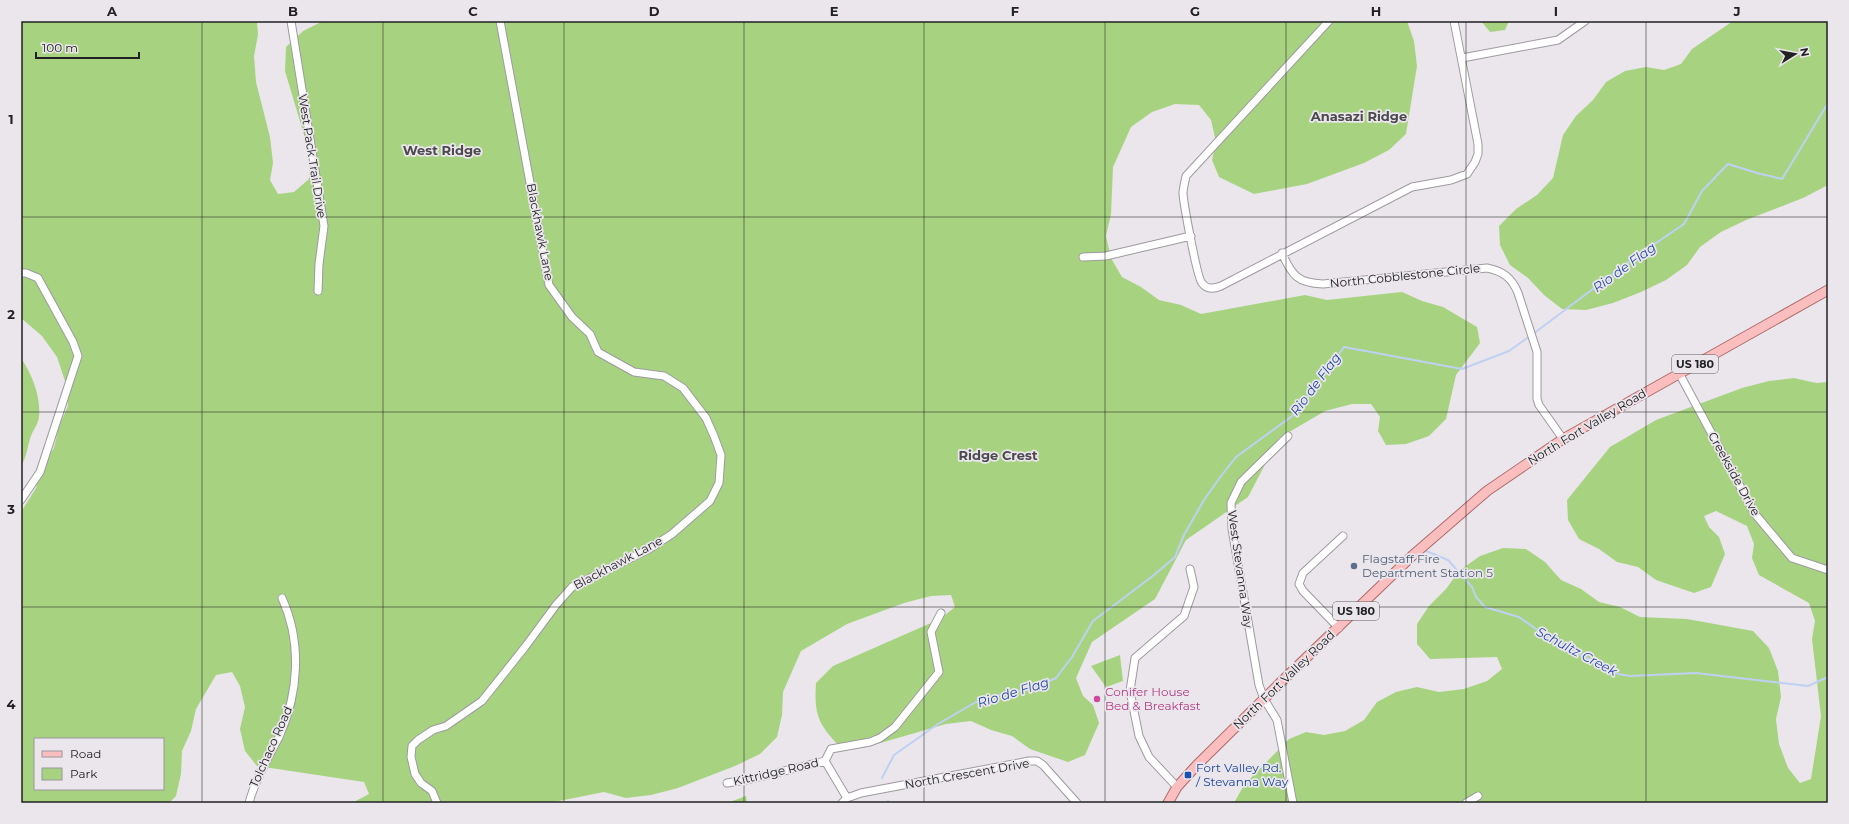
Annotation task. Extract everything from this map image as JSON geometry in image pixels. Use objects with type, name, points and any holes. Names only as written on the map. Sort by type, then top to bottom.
[{"type":"main road","name":"North Fort Valley Road","points":[[1168,803],[1177,787],[1264,699],[1412,556],[1470,505],[1533,458],[1563,439],[1828,290]]},
{"type":"street","name":"West Pack Trail Drive","points":[[291,21],[324,226],[319,264],[318,292]]},
{"type":"street","name":"Blackhawk Lane","points":[[437,803],[432,791],[421,783],[415,774],[411,757],[412,746],[433,730],[446,726],[482,701],[526,647],[556,605],[572,587],[649,549],[672,534],[710,501],[719,483],[720,476],[721,455],[714,436],[706,418],[683,388],[664,376],[634,372],[598,352],[590,334],[572,317],[549,285],[500,21]]},
{"type":"street","points":[[1329,21],[1186,176],[1183,194],[1201,282],[1207,288],[1221,286],[1282,253],[1412,187],[1459,178],[1472,169],[1478,154],[1478,144],[1454,21]]},
{"type":"street","points":[[1462,58],[1558,40],[1586,21]]},
{"type":"street","points":[[1083,257],[1106,256],[1191,236]]},
{"type":"street","name":"North Cobblestone Circle","points":[[1282,253],[1288,266],[1298,279],[1309,284],[1323,284],[1487,268],[1498,270],[1515,284],[1538,352],[1537,399],[1539,405],[1563,439]]},
{"type":"street","points":[[21,273],[26,273],[38,278],[73,342],[78,356],[40,472],[21,500]]},
{"type":"street","name":"Creekside Drive","points":[[1678,373],[1755,514],[1792,558],[1828,570]]},
{"type":"street","name":"West Stevanna Way","points":[[1288,436],[1241,482],[1231,503],[1235,544],[1259,685],[1264,699],[1277,720],[1293,803]]},
{"type":"street","points":[[1339,628],[1303,591],[1299,584],[1303,572],[1343,536]]},
{"type":"street","points":[[1177,787],[1149,757],[1139,736],[1130,691],[1135,658],[1184,616],[1194,587],[1190,569]]},
{"type":"street","name":"Tolchaco Road","points":[[249,803],[252,789],[280,734],[293,699],[296,666],[295,641],[287,610],[282,598]]},
{"type":"street","points":[[845,801],[825,761],[831,749],[870,742],[880,738],[895,727],[931,683],[939,672],[931,632],[941,613]]},
{"type":"street","name":"Kittridge Road","points":[[727,783],[752,779],[825,761]]},
{"type":"street","name":"North Crescent Drive","points":[[845,801],[861,794],[1029,761],[1037,762],[1043,765],[1077,803]]},
{"type":"street","points":[[1466,803],[1478,796]]},
{"type":"green space","points":[[21,21],[257,21],[258,35],[254,56],[256,82],[270,137],[273,163],[270,180],[278,194],[294,192],[309,179],[310,155],[285,71],[286,47],[303,31],[323,21],[1407,21],[1414,41],[1417,66],[1406,134],[1389,150],[1364,163],[1307,184],[1254,194],[1219,177],[1212,160],[1216,142],[1211,120],[1199,105],[1175,104],[1152,112],[1131,127],[1113,167],[1111,214],[1106,236],[1111,258],[1122,277],[1141,287],[1159,300],[1181,305],[1201,314],[1305,295],[1327,300],[1402,292],[1422,301],[1443,307],[1477,327],[1480,343],[1456,375],[1446,419],[1429,436],[1406,444],[1386,445],[1378,431],[1380,417],[1371,404],[1352,404],[1325,411],[1279,438],[1248,497],[1186,540],[1155,599],[1092,642],[1076,678],[1083,696],[1093,705],[1099,723],[1085,755],[1068,762],[1030,749],[1012,736],[991,730],[971,721],[946,724],[863,748],[840,747],[822,725],[817,711],[816,683],[833,666],[940,619],[955,607],[951,595],[931,596],[904,603],[847,624],[801,651],[783,692],[782,715],[777,737],[760,754],[735,766],[678,788],[651,795],[626,798],[604,792],[549,803],[352,803],[369,794],[364,782],[257,766],[245,751],[240,729],[245,707],[240,686],[232,672],[216,675],[196,709],[191,731],[182,751],[181,774],[176,796],[169,803],[21,803],[21,512],[36,488],[41,467],[54,448],[59,426],[68,406],[65,381],[57,357],[42,336],[21,318]]},
{"type":"green space","points":[[1481,21],[1509,21],[1505,30],[1490,32]]},
{"type":"green space","points":[[1733,21],[1828,21],[1828,185],[1803,198],[1746,220],[1721,232],[1700,247],[1687,265],[1666,280],[1641,292],[1613,303],[1586,310],[1562,309],[1544,295],[1528,278],[1510,265],[1500,245],[1499,226],[1516,209],[1537,195],[1553,178],[1563,135],[1576,116],[1593,100],[1606,82],[1625,71],[1646,67],[1664,70],[1681,64],[1692,49]]},
{"type":"green space","points":[[21,358],[29,371],[35,386],[39,401],[39,416],[21,466]]},
{"type":"green space","points":[[1794,378],[1816,383],[1828,382],[1828,803],[1234,803],[1244,785],[1289,739],[1306,732],[1324,735],[1345,731],[1364,720],[1377,702],[1396,692],[1417,687],[1439,692],[1464,689],[1487,681],[1502,669],[1497,657],[1430,659],[1417,644],[1417,624],[1429,606],[1446,589],[1459,571],[1480,556],[1503,548],[1526,549],[1545,562],[1561,580],[1581,589],[1599,602],[1620,607],[1640,617],[1687,619],[1753,631],[1769,648],[1778,671],[1781,697],[1776,719],[1779,744],[1788,768],[1800,783],[1811,779],[1821,716],[1812,639],[1815,621],[1809,603],[1759,575],[1752,558],[1754,544],[1747,526],[1716,511],[1704,516],[1709,527],[1719,537],[1725,554],[1711,587],[1694,593],[1656,580],[1638,567],[1617,562],[1599,549],[1579,539],[1568,520],[1567,500],[1610,447],[1656,420],[1742,388],[1769,381]]},
{"type":"green space","points":[[1120,655],[1123,681],[1106,687],[1091,666]]},
{"type":"green space","points":[[746,796],[747,803],[727,803]]},
{"type":"waterway","name":"Rio de Flag","points":[[1533,334],[1634,258],[1684,224],[1702,191],[1728,164],[1782,179],[1828,103]]},
{"type":"waterway","name":"Rio de Flag","points":[[882,778],[894,755],[938,724],[976,702],[999,695],[1036,687],[1056,678],[1072,657],[1093,621],[1154,575],[1175,557],[1184,535],[1204,500],[1236,457],[1295,414],[1344,347],[1462,369],[1509,351],[1530,336]]},
{"type":"waterway","name":"Schultz Creek","points":[[1426,551],[1448,560],[1472,587],[1476,597],[1485,607],[1519,617],[1547,637],[1618,674],[1630,676],[1696,673],[1808,686],[1828,677]]},
{"type":"place","name":"Flagstaff Fire Department Station 5","points":[[1354,566]]},
{"type":"place","name":"Conifer House Bed & Breakfast","points":[[1097,699]]},
{"type":"place","name":"Fort Valley Rd. / Stevanna Way","points":[[1188,775]]},
{"type":"district","name":"Anasazi Ridge","points":[[1359,116]]},
{"type":"district","name":"West Ridge","points":[[442,150]]},
{"type":"district","name":"Ridge Crest","points":[[998,455]]}]
